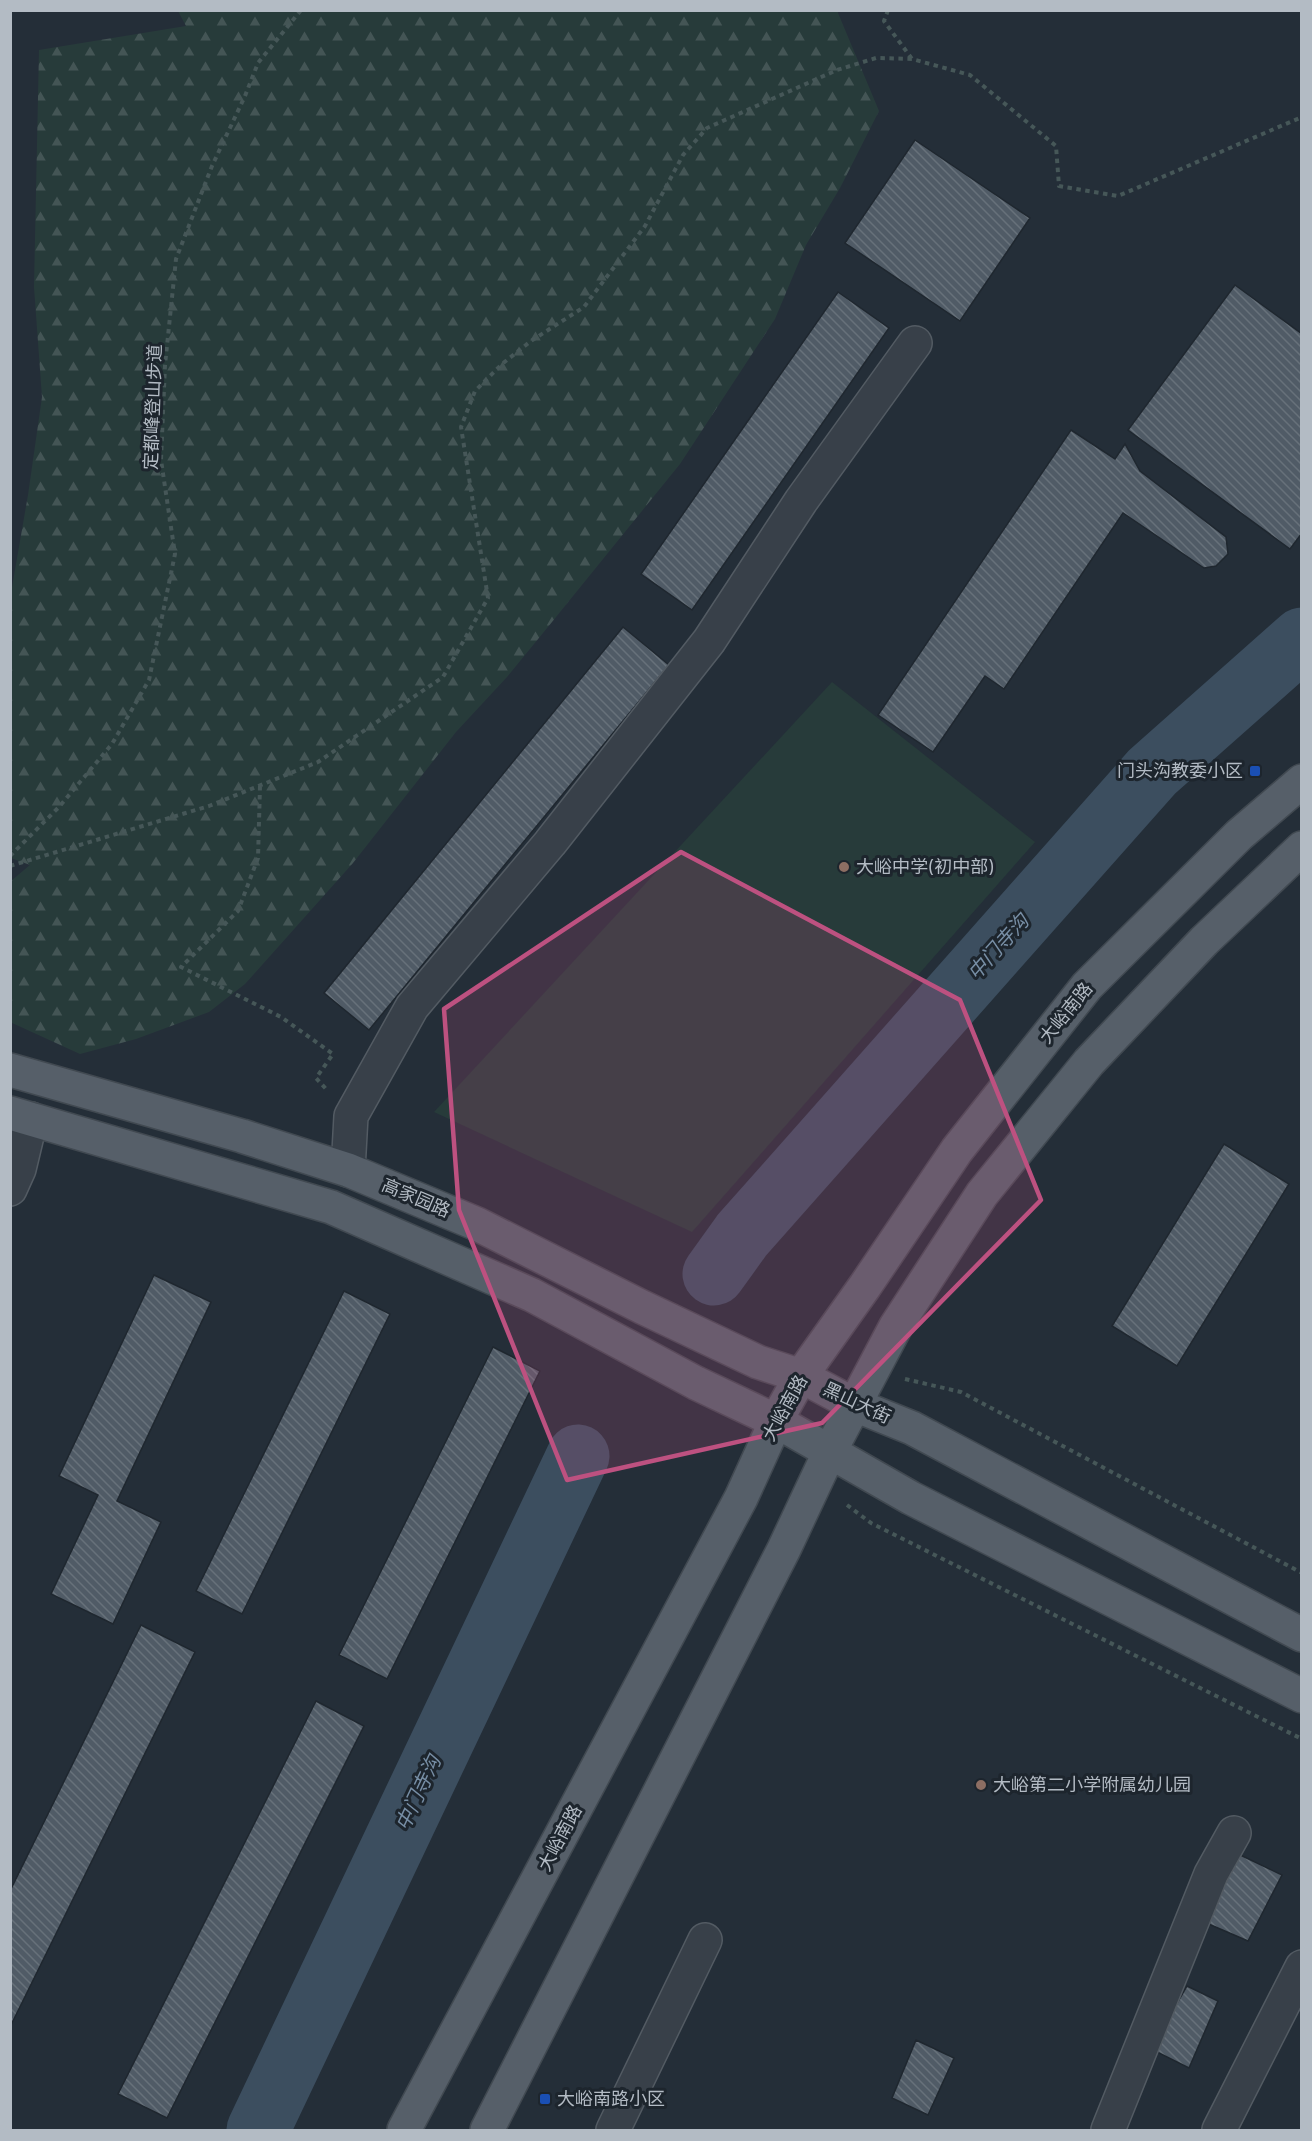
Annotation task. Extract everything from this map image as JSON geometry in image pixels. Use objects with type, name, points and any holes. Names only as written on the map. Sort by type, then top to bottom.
[{"type":"main road","name":"大峪南路","points":[[404,2130],[741,1498],[776,1420],[801,1376],[957,1150],[1087,986],[1239,835],[1302,781]]},
{"type":"main road","points":[[487,2130],[778,1559],[830,1451],[896,1326],[982,1194],[1089,1062],[1204,941],[1302,848]]},
{"type":"main road","name":"高家园路","points":[[10,1070],[242,1136],[348,1170],[477,1224],[642,1308],[758,1362],[801,1376]]},
{"type":"main road","points":[[21,1116],[331,1207],[532,1295],[696,1383],[776,1420],[911,1498],[1302,1696]]},
{"type":"main road","name":"黑山大街","points":[[801,1376],[855,1405],[912,1428],[1302,1635]]},
{"type":"street","points":[[348,1170],[351,1116],[412,1007],[550,843],[709,640],[801,501],[915,343]]},
{"type":"street","points":[[10,1189],[19,1169],[21,1116]]},
{"type":"street","points":[[1108,2130],[1211,1874],[1234,1833]]},
{"type":"street","points":[[613,2130],[705,1940]]},
{"type":"street","points":[[1219,2130],[1302,1967]]},
{"type":"path","name":"定都峰登山步道","points":[[10,856],[59,807],[112,744],[149,680],[175,554],[161,460],[165,365],[176,260],[212,166],[258,63],[301,10]]},
{"type":"path","points":[[888,10],[884,21],[912,60]]},
{"type":"path","points":[[10,866],[175,817],[318,762],[442,677],[488,598],[461,427],[475,391],[502,364],[531,341],[584,307],[645,226],[683,154],[706,128],[837,70],[876,58],[912,60],[970,75],[1056,146],[1059,186],[1118,196],[1302,117]]},
{"type":"path","points":[[260,786],[258,858],[238,911],[181,967],[281,1017],[333,1054],[316,1078],[351,1116]]},
{"type":"path","name":"黑山大街","points":[[872,1371],[961,1392],[1302,1573]]},
{"type":"highlighted area","points":[[681,852],[960,1000],[1041,1200],[822,1423],[567,1480],[459,1210],[444,1009]]},
{"type":"green space","points":[[178,11],[838,11],[879,111],[840,188],[806,245],[775,319],[680,464],[507,677],[456,732],[353,863],[245,984],[209,1012],[136,1039],[80,1054],[10,1022],[11,881],[30,865],[11,858],[11,593],[42,397],[34,287],[39,50],[186,26]]},
{"type":"green space","points":[[832,682],[1035,842],[692,1232],[434,1112]]},
{"type":"building","points":[[915,140],[1030,218],[960,321],[845,243]]},
{"type":"building","points":[[1235,285],[1302,334],[1302,533],[1290,549],[1128,430]]},
{"type":"building","points":[[838,292],[889,328],[692,610],[641,574]]},
{"type":"building","points":[[1071,430],[1115,459],[1125,444],[1140,471],[1226,537],[1228,554],[1216,566],[1204,568],[1123,513],[1004,689],[985,676],[933,752],[878,715]]},
{"type":"building","points":[[623,627],[669,665],[369,1030],[324,993]]},
{"type":"building","points":[[1224,1144],[1289,1184],[1177,1366],[1112,1326]]},
{"type":"building","points":[[154,1275],[211,1302],[117,1501],[161,1522],[113,1624],[51,1594],[98,1495],[59,1476]]},
{"type":"building","points":[[344,1291],[390,1314],[242,1614],[196,1591]]},
{"type":"building","points":[[493,1347],[540,1371],[387,1679],[339,1655]]},
{"type":"building","points":[[141,1625],[195,1652],[10,2027],[10,1891]]},
{"type":"building","points":[[316,1701],[364,1726],[167,2118],[118,2094]]},
{"type":"building","points":[[1234,1852],[1282,1875],[1248,1941],[1204,1922]]},
{"type":"building","points":[[1187,1986],[1218,2001],[1189,2068],[1151,2049]]},
{"type":"building","points":[[916,2040],[954,2058],[928,2115],[892,2098]]},
{"type":"waterway","name":"中门寺沟","points":[[714,1274],[742,1235],[1152,772],[1302,639]]},
{"type":"waterway","name":"中门寺沟","points":[[258,2130],[578,1456]]},
{"type":"place","name":"门头沟教委小区","points":[[1255,771]]},
{"type":"place","name":"大峪中学(初中部)","points":[[844,867]]},
{"type":"place","name":"大峪第二小学附属幼儿园","points":[[981,1785]]},
{"type":"place","name":"大峪南路小区","points":[[545,2099]]}]
